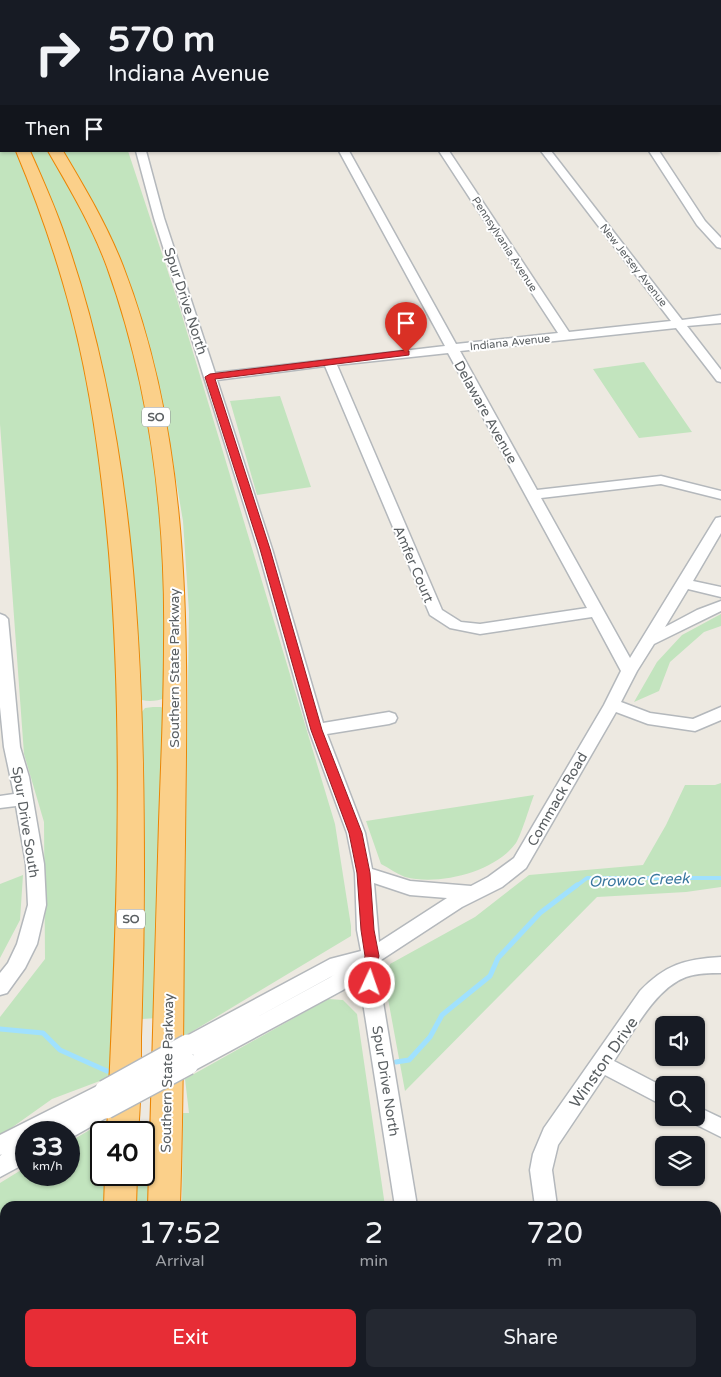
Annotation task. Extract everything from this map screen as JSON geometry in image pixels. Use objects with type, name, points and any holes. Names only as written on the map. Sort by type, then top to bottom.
[{"type":"highway","name":"SO","points":[[23,152],[57,237],[80,312],[101,408],[119,548],[125,622],[132,789],[132,904],[123,1121]]},
{"type":"highway","name":"Southern State Parkway","points":[[55,152],[95,222],[124,292],[149,382],[168,485],[175,589],[176,642],[164,1201]]},
{"type":"highway","points":[[120,1201],[121,1186]]},
{"type":"street","name":"Spur Drive North","points":[[141,152],[160,218],[265,549],[316,730],[356,833],[364,873],[367,930],[372,956],[369,976],[405,1201]]},
{"type":"street","name":"Delaware Avenue","points":[[345,152],[629,671]]},
{"type":"street","name":"Pennsylvania Avenue","points":[[445,152],[566,336]]},
{"type":"street","name":"New Jersey Avenue","points":[[547,152],[721,378]]},
{"type":"street","points":[[655,152],[701,223],[721,245]]},
{"type":"street","name":"Indiana Avenue","points":[[210,377],[451,348],[721,319]]},
{"type":"street","name":"Amfer Court","points":[[329,362],[434,612],[445,622],[460,628],[480,629],[595,612]]},
{"type":"street","points":[[532,495],[661,480],[721,495]]},
{"type":"street","name":"Commack Road","points":[[0,1146],[105,1100],[188,1054],[336,984],[372,956],[472,893],[495,882],[520,863],[612,705],[629,671],[686,581],[721,521]]},
{"type":"street","points":[[686,581],[721,584]]},
{"type":"street","points":[[686,581],[721,592]]},
{"type":"street","points":[[648,641],[697,615],[721,606]]},
{"type":"street","name":"Spur Drive South","points":[[0,619],[12,747],[24,799],[35,864],[37,905],[27,944],[15,968],[0,987]]},
{"type":"street","points":[[612,705],[648,718],[695,725],[721,713]]},
{"type":"street","points":[[316,730],[389,718]]},
{"type":"street","points":[[0,802],[24,799]]},
{"type":"street","points":[[364,873],[410,888],[472,893]]},
{"type":"street","name":"Winston Drive","points":[[545,1201],[541,1181],[542,1156],[552,1135],[648,997],[663,980],[680,971],[706,966],[721,966]]},
{"type":"street","points":[[602,1064],[655,1092]]},
{"type":"street","name":"Commack Road","points":[[77,1121],[105,1100]]},
{"type":"street","points":[[705,1120],[721,1128]]},
{"type":"street","points":[[0,1167],[15,1158]]},
{"type":"green space","points":[[0,152],[16,152],[35,196],[55,253],[73,316],[91,397],[105,486],[120,709],[113,1076],[52,1099],[21,1121],[15,1121],[15,1125],[0,1136],[0,1017],[45,959],[44,822],[24,754],[0,424]]},
{"type":"green space","points":[[29,152],[49,152],[88,226],[105,263],[119,302],[141,380],[160,494],[163,524],[165,698],[159,700],[145,701],[142,700],[141,696],[102,369],[71,253],[45,185]]},
{"type":"green space","points":[[63,152],[128,152],[177,299],[335,824],[351,926],[351,936],[183,1037],[189,612],[183,521],[154,364],[129,281],[100,215]]},
{"type":"green space","points":[[644,362],[692,432],[639,438],[593,369]]},
{"type":"green space","points":[[280,396],[311,487],[257,495],[230,401]]},
{"type":"green space","points":[[721,614],[721,626],[704,632],[670,662],[659,691],[634,702],[657,662],[682,635]]},
{"type":"green space","points":[[161,707],[166,711],[158,1018],[142,1019],[144,828],[141,713],[145,708]]},
{"type":"green space","points":[[721,783],[721,887],[686,892],[597,897],[405,1091],[386,988],[390,964],[475,917],[529,875],[643,865],[666,825],[685,785],[715,785]]},
{"type":"green space","points":[[534,795],[518,839],[507,853],[481,869],[450,878],[434,880],[405,877],[381,864],[366,821]]},
{"type":"green space","points":[[23,875],[20,920],[0,958],[0,884]]},
{"type":"green space","points":[[328,999],[343,1000],[357,1014],[384,1201],[182,1201],[183,1113],[189,1113],[185,1079]]},
{"type":"green space","points":[[90,1130],[90,1186],[108,1186],[107,1201],[0,1201],[0,1183],[15,1174],[15,1186],[80,1186],[80,1136]]},
{"type":"green space","points":[[136,1186],[153,1186],[152,1201],[135,1201]]},
{"type":"waterway","name":"Orowoc Creek","points":[[575,887],[587,878],[721,878]]},
{"type":"waterway","name":"Orowoc Creek","points":[[396,1062],[409,1060],[430,1037],[442,1015],[490,976],[498,958],[540,913],[577,885]]},
{"type":"waterway","name":"Orowoc Creek","points":[[0,1029],[43,1033],[60,1050],[107,1071]]},
{"type":"route","points":[[370,983],[368,972],[372,956],[367,930],[364,873],[356,833],[316,730],[265,549],[210,377],[406,353]]}]
